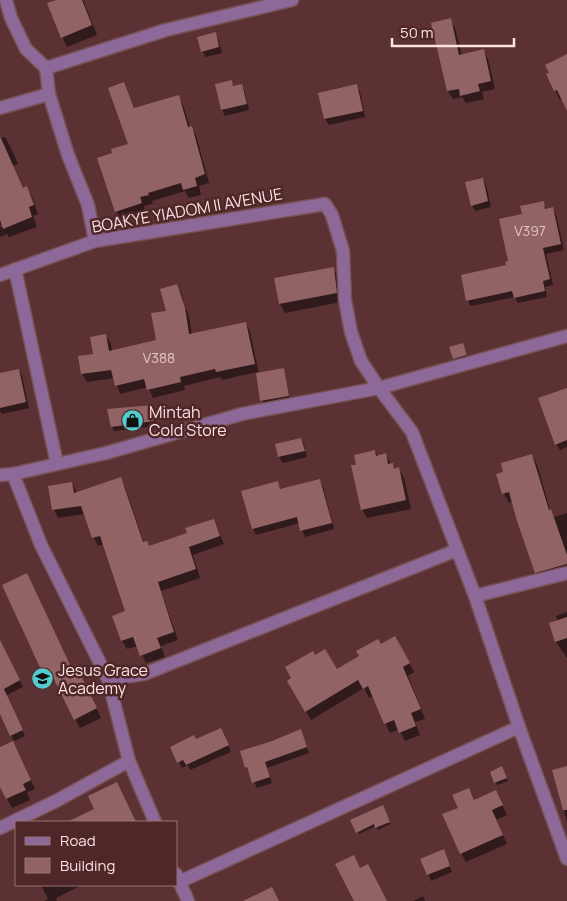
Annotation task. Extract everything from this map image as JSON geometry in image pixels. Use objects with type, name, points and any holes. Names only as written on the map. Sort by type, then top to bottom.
[{"type":"street","points":[[6,0],[11,18],[26,49],[46,68],[49,94],[68,155],[88,205],[95,241]]},
{"type":"street","points":[[46,68],[166,30],[292,0]]},
{"type":"street","points":[[0,108],[49,94]]},
{"type":"street","name":"BOAKYE YIADOM II AVENUE","points":[[0,275],[95,241],[324,204],[332,215],[343,251],[350,332],[361,361],[379,388]]},
{"type":"street","points":[[15,270],[57,464]]},
{"type":"street","points":[[0,475],[13,474],[106,453],[242,414],[379,388],[567,336]]},
{"type":"street","points":[[379,388],[412,432],[475,596],[519,727],[567,859]]},
{"type":"street","points":[[13,474],[41,545],[108,679],[129,761],[155,821]]},
{"type":"street","points":[[108,679],[144,674],[457,550]]},
{"type":"street","points":[[475,596],[567,573]]},
{"type":"street","points":[[188,901],[178,878],[519,727]]},
{"type":"street","points":[[0,828],[56,801],[129,761]]},
{"type":"building","points":[[56,0],[82,0],[92,25],[61,38],[47,3]]},
{"type":"building","points":[[451,18],[459,55],[484,49],[491,81],[478,84],[480,91],[460,96],[459,89],[447,91],[431,23]]},
{"type":"building","points":[[216,32],[219,47],[201,52],[197,37]]},
{"type":"building","points":[[567,54],[567,111],[557,90],[554,91],[546,74],[549,73],[545,65]]},
{"type":"building","points":[[232,80],[233,86],[242,84],[247,104],[221,110],[215,84]]},
{"type":"building","points":[[124,82],[134,108],[179,95],[188,127],[192,126],[205,174],[195,178],[197,186],[183,190],[181,183],[148,193],[149,195],[140,197],[142,203],[115,212],[97,158],[112,153],[111,149],[128,144],[108,88]]},
{"type":"building","points":[[357,84],[363,111],[324,119],[318,93]]},
{"type":"building","points":[[0,136],[23,188],[27,186],[34,205],[29,207],[32,217],[3,229],[0,220]]},
{"type":"building","points":[[483,178],[488,201],[471,206],[465,182]]},
{"type":"building","points":[[544,201],[545,209],[553,207],[561,244],[543,248],[550,279],[543,281],[545,291],[514,298],[512,291],[466,301],[461,275],[506,265],[505,262],[508,261],[499,219],[522,214],[520,206]]},
{"type":"building","points":[[334,267],[337,293],[279,304],[274,278]]},
{"type":"building","points":[[177,284],[185,307],[189,334],[246,322],[255,364],[216,372],[215,369],[180,377],[181,382],[147,390],[144,379],[115,386],[111,370],[81,374],[78,356],[93,354],[90,337],[106,334],[109,351],[156,340],[151,313],[166,311],[160,289]]},
{"type":"building","points":[[463,343],[467,355],[453,359],[449,347]]},
{"type":"building","points":[[284,368],[289,396],[260,401],[256,373]]},
{"type":"building","points":[[19,369],[26,402],[0,408],[0,373]]},
{"type":"building","points":[[567,388],[567,440],[555,445],[538,398]]},
{"type":"building","points":[[153,405],[154,421],[111,427],[107,409]]},
{"type":"building","points":[[301,438],[305,451],[278,457],[275,444]]},
{"type":"building","points":[[375,450],[376,456],[386,453],[388,464],[393,463],[394,469],[399,467],[406,500],[361,510],[351,465],[356,465],[354,455]]},
{"type":"building","points":[[532,454],[549,510],[551,509],[567,555],[567,564],[535,573],[509,492],[502,494],[496,474],[503,472],[501,463]]},
{"type":"building","points":[[121,477],[143,542],[147,541],[149,546],[187,533],[185,528],[214,519],[220,536],[189,547],[196,569],[158,582],[174,632],[157,638],[161,648],[140,656],[133,637],[121,641],[112,616],[125,611],[100,536],[92,538],[81,506],[52,510],[48,486],[72,482],[74,493]]},
{"type":"building","points":[[320,479],[332,523],[300,531],[297,517],[252,529],[241,491],[278,481],[280,489]]},
{"type":"building","points":[[27,573],[71,667],[76,665],[97,708],[74,720],[50,671],[43,674],[2,585]]},
{"type":"building","points":[[567,617],[567,638],[555,642],[549,623]]},
{"type":"building","points":[[395,636],[410,663],[403,667],[421,709],[411,713],[416,726],[399,733],[394,720],[384,724],[368,686],[363,689],[358,680],[305,712],[287,681],[291,678],[285,667],[313,651],[315,655],[325,649],[337,669],[359,656],[356,651],[378,639],[381,644]]},
{"type":"building","points":[[0,640],[20,680],[4,689],[23,730],[10,736],[0,714]]},
{"type":"building","points":[[221,728],[229,745],[186,765],[183,760],[177,763],[170,747],[194,735],[196,739]]},
{"type":"building","points":[[301,729],[307,747],[265,762],[270,777],[252,783],[240,751]]},
{"type":"building","points":[[13,741],[31,780],[23,784],[26,790],[6,799],[0,787],[0,747]]},
{"type":"building","points":[[502,766],[507,778],[494,783],[490,772]]},
{"type":"building","points":[[567,766],[567,810],[563,810],[552,770]]},
{"type":"building","points":[[117,782],[136,821],[69,821],[94,809],[88,796]]},
{"type":"building","points":[[469,788],[474,800],[496,790],[503,805],[492,810],[503,835],[460,854],[442,814],[458,808],[452,795]]},
{"type":"building","points":[[383,805],[390,822],[375,828],[374,824],[356,833],[350,820]]},
{"type":"building","points":[[444,849],[450,866],[427,875],[420,859]]},
{"type":"building","points":[[354,855],[360,868],[368,864],[387,901],[354,901],[335,864]]},
{"type":"building","points":[[272,887],[279,901],[243,901]]},
{"type":"place","name":"Mintah Cold Store","points":[[133,421]]},
{"type":"place","name":"Jesus Grace Academy","points":[[42,679]]}]
